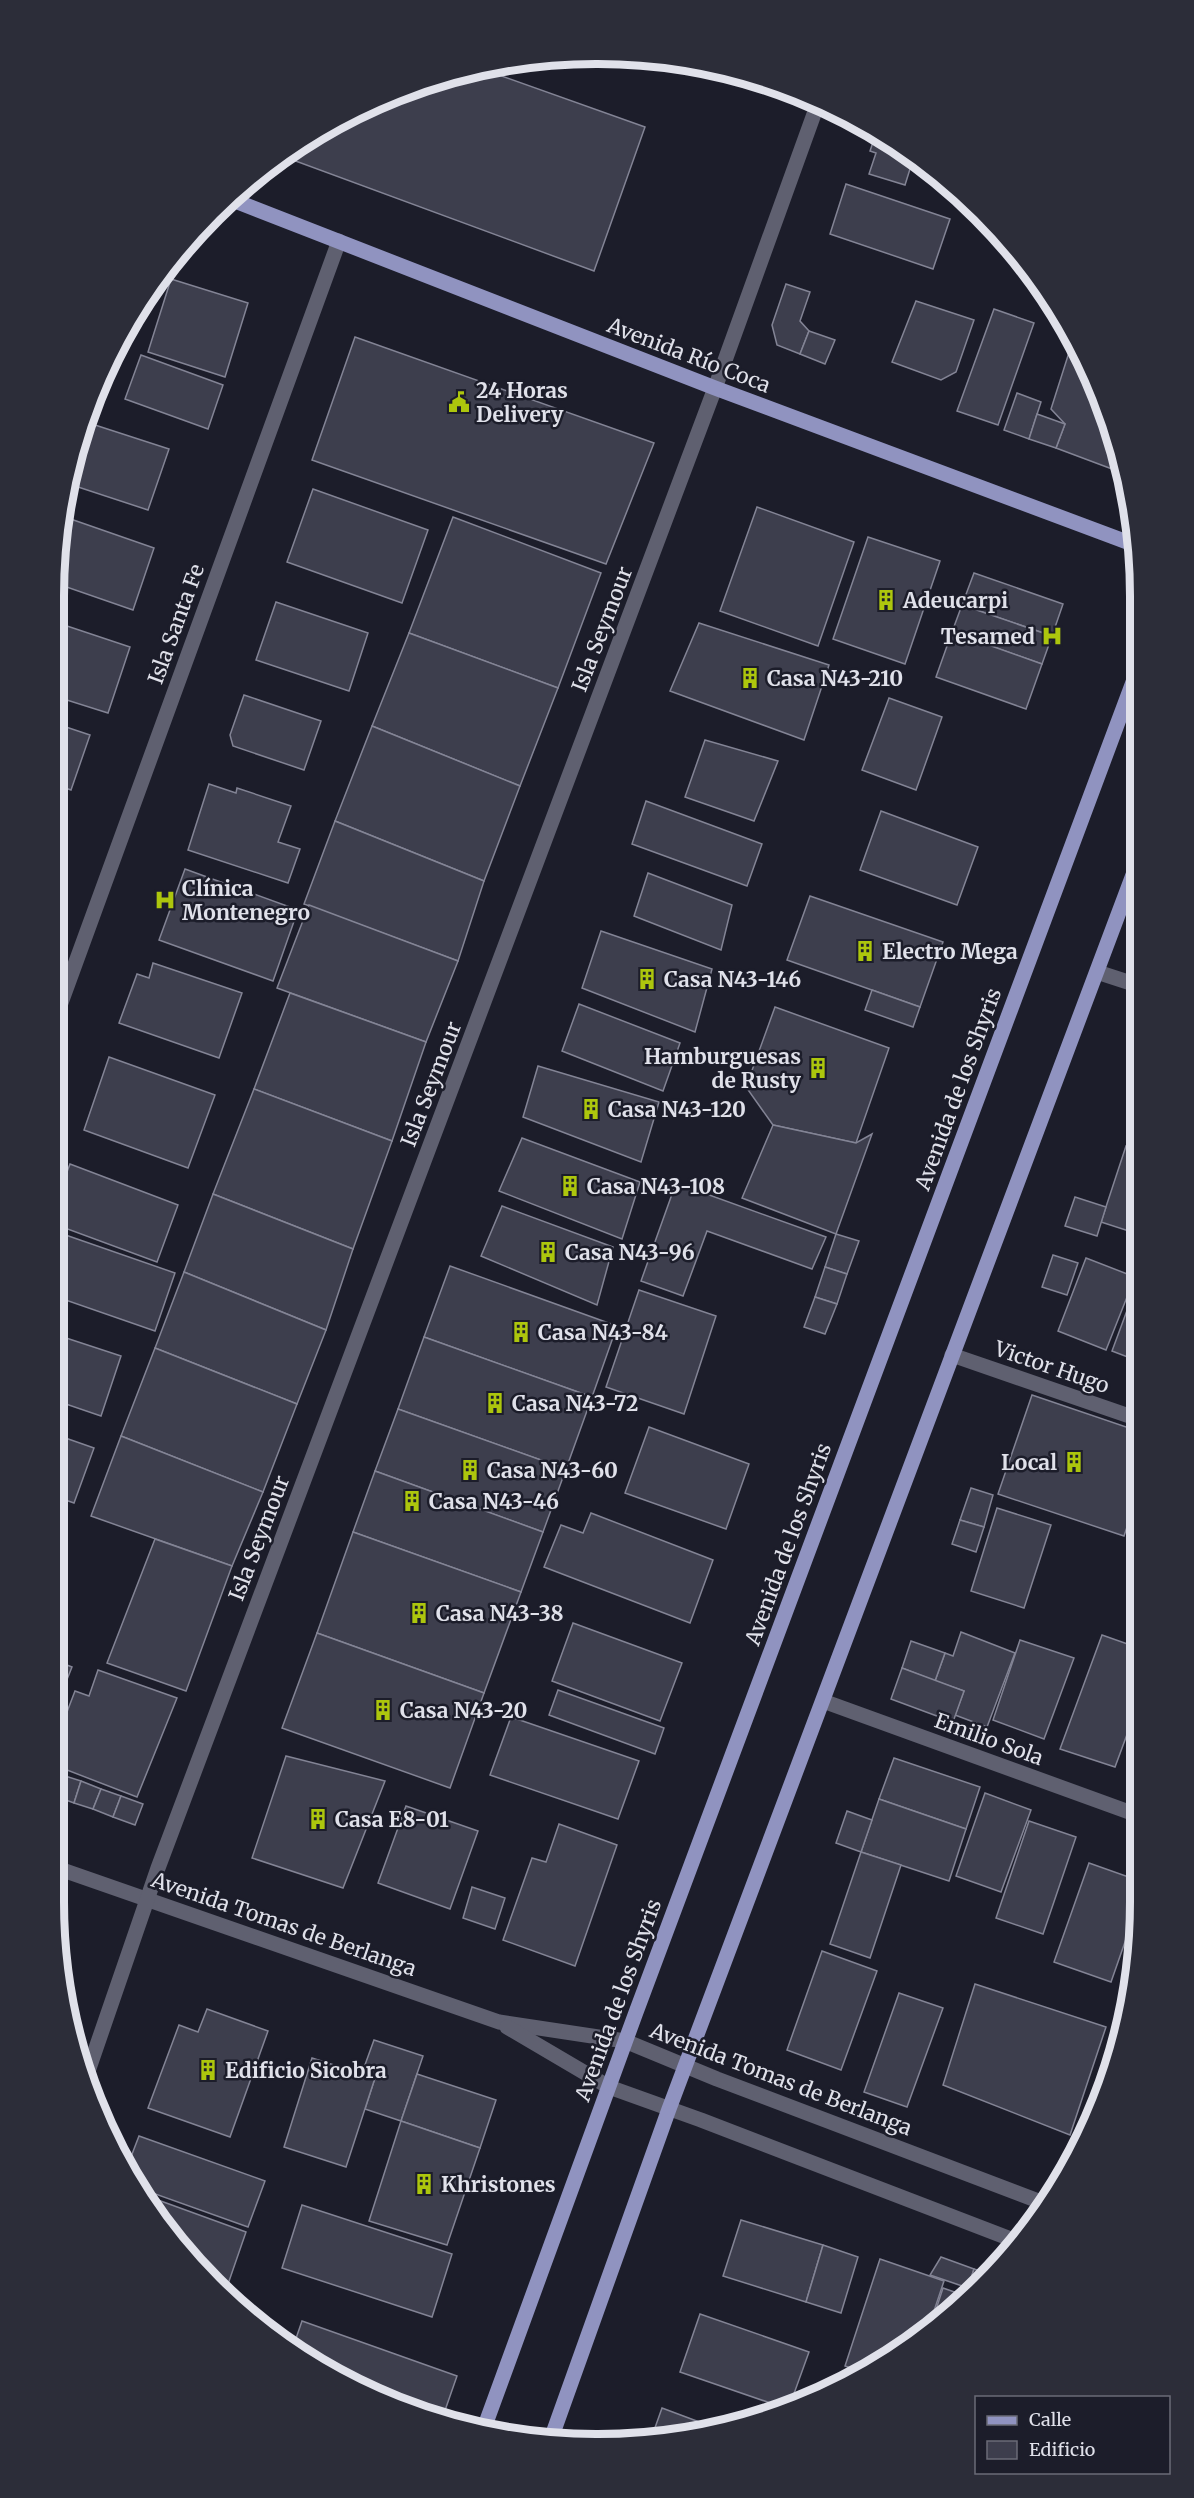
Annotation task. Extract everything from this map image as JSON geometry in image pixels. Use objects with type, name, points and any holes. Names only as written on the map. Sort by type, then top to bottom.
[{"type":"main road","name":"Avenida Río Coca","points":[[239,203],[715,388],[1126,542]]},
{"type":"main road","name":"Avenida de los Shyris","points":[[486,2421],[625,2041],[1130,690]]},
{"type":"main road","points":[[554,2431],[669,2109],[1130,883]]},
{"type":"street","name":"Isla Seymour","points":[[91,2064],[162,1856],[715,388],[815,111]]},
{"type":"street","name":"Isla Santa Fe","points":[[64,995],[339,241]]},
{"type":"street","points":[[1097,972],[1130,983]]},
{"type":"street","name":"Victor Hugo","points":[[952,1355],[1130,1416]]},
{"type":"street","name":"Emilio Sola","points":[[824,1701],[1130,1812]]},
{"type":"street","name":"Avenida Tomas de Berlanga","points":[[64,1870],[499,2022],[625,2041],[1037,2201]]},
{"type":"street","name":"Avenida Tomas de Berlanga","points":[[499,2022],[609,2087],[1008,2238]]},
{"type":"building","points":[[497,74],[645,127],[594,271],[293,160],[361,119],[393,105],[459,83]]},
{"type":"building","points":[[873,142],[912,168],[905,185],[869,174],[876,153],[870,151]]},
{"type":"building","points":[[846,184],[950,219],[933,269],[830,234]]},
{"type":"building","points":[[171,279],[248,303],[225,377],[148,352]]},
{"type":"building","points":[[786,284],[810,292],[800,321],[809,331],[800,354],[777,345],[772,325]]},
{"type":"building","points":[[916,301],[974,320],[956,372],[941,380],[892,362]]},
{"type":"building","points":[[994,309],[1034,323],[998,425],[957,411]]},
{"type":"building","points":[[809,331],[835,340],[825,364],[800,354]]},
{"type":"building","points":[[355,337],[654,443],[606,564],[312,460]]},
{"type":"building","points":[[1069,351],[1089,393],[1113,470],[1056,448],[1065,424],[1051,409]]},
{"type":"building","points":[[141,355],[223,385],[208,429],[125,399]]},
{"type":"building","points":[[1017,393],[1041,402],[1029,439],[1004,430]]},
{"type":"building","points":[[1037,414],[1065,424],[1056,448],[1029,439]]},
{"type":"building","points":[[95,425],[169,449],[148,510],[77,487]]},
{"type":"building","points":[[313,489],[428,530],[402,603],[287,562]]},
{"type":"building","points":[[757,507],[854,542],[818,646],[720,611]]},
{"type":"building","points":[[453,517],[601,573],[558,688],[409,633]]},
{"type":"building","points":[[70,519],[154,548],[133,610],[65,586]]},
{"type":"building","name":"Adeucarpi","points":[[868,537],[940,561],[905,664],[833,639]]},
{"type":"building","points":[[974,573],[1063,604],[1052,636],[962,605]]},
{"type":"building","points":[[276,602],[368,633],[349,691],[256,660]]},
{"type":"building","points":[[962,605],[1052,636],[1042,664],[952,632]]},
{"type":"building","name":"Casa N43-210","points":[[699,623],[829,665],[804,740],[670,691]]},
{"type":"building","points":[[64,625],[130,647],[108,713],[64,699]]},
{"type":"building","points":[[952,632],[1042,664],[1026,709],[936,677]]},
{"type":"building","points":[[409,633],[558,688],[520,786],[372,726]]},
{"type":"building","points":[[244,695],[321,721],[304,770],[233,746],[230,735]]},
{"type":"building","points":[[889,698],[942,717],[916,790],[862,770]]},
{"type":"building","points":[[64,726],[90,735],[71,790],[64,788]]},
{"type":"building","points":[[372,726],[520,786],[484,881],[335,821]]},
{"type":"building","points":[[705,740],[778,761],[754,821],[685,797]]},
{"type":"building","points":[[209,784],[236,793],[237,788],[291,806],[278,842],[300,849],[288,883],[188,850]]},
{"type":"building","points":[[646,801],[762,844],[747,886],[632,844]]},
{"type":"building","points":[[881,811],[978,847],[957,905],[860,870]]},
{"type":"building","points":[[335,821],[484,881],[458,961],[304,904]]},
{"type":"building","points":[[185,869],[298,910],[273,981],[159,940]]},
{"type":"building","points":[[648,873],[732,905],[721,950],[634,916]]},
{"type":"building","name":"Electro Mega","points":[[810,896],[943,942],[920,1007],[787,960]]},
{"type":"building","points":[[309,905],[458,961],[426,1042],[277,988]]},
{"type":"building","name":"Casa N43-146","points":[[601,931],[712,969],[695,1032],[582,988]]},
{"type":"building","points":[[153,963],[242,993],[219,1058],[119,1023],[137,974],[149,978]]},
{"type":"building","points":[[872,990],[920,1007],[913,1027],[865,1010]]},
{"type":"building","points":[[290,993],[426,1042],[392,1141],[254,1089]]},
{"type":"building","points":[[579,1004],[680,1043],[663,1091],[562,1051]]},
{"type":"building","name":"Hamburguesas de Rusty","points":[[775,1007],[889,1048],[856,1143],[773,1125],[746,1087]]},
{"type":"building","points":[[109,1057],[215,1095],[188,1168],[84,1130]]},
{"type":"building","name":"Casa N43-120","points":[[538,1066],[659,1102],[641,1162],[523,1117]]},
{"type":"building","points":[[254,1089],[392,1141],[353,1249],[213,1194]]},
{"type":"building","points":[[773,1125],[856,1143],[872,1134],[836,1234],[742,1198]]},
{"type":"building","name":"Casa N43-108","points":[[522,1138],[640,1182],[622,1239],[499,1191]]},
{"type":"building","points":[[1126,1146],[1130,1147],[1130,1231],[1101,1222]]},
{"type":"building","points":[[70,1164],[178,1205],[157,1262],[64,1228],[64,1180]]},
{"type":"building","points":[[676,1183],[826,1237],[812,1269],[707,1231],[683,1296],[641,1281]]},
{"type":"building","points":[[213,1194],[353,1249],[326,1330],[184,1272]]},
{"type":"building","points":[[1075,1197],[1106,1207],[1097,1236],[1065,1226]]},
{"type":"building","name":"Casa N43-96","points":[[502,1206],[613,1247],[597,1305],[481,1256]]},
{"type":"building","points":[[64,1234],[175,1273],[155,1331],[64,1299]]},
{"type":"building","points":[[836,1234],[859,1241],[847,1274],[825,1267]]},
{"type":"building","points":[[1053,1255],[1078,1263],[1067,1295],[1042,1287]]},
{"type":"building","points":[[1086,1258],[1130,1275],[1130,1290],[1106,1350],[1058,1331]]},
{"type":"building","name":"Casa N43-84","points":[[450,1266],[617,1326],[592,1397],[424,1337]]},
{"type":"building","points":[[825,1267],[847,1274],[837,1304],[815,1297]]},
{"type":"building","points":[[184,1272],[326,1330],[297,1404],[155,1348]]},
{"type":"building","points":[[639,1290],[716,1316],[684,1414],[606,1387]]},
{"type":"building","points":[[815,1297],[837,1304],[825,1334],[804,1327]]},
{"type":"building","points":[[1130,1302],[1130,1358],[1112,1351]]},
{"type":"building","points":[[64,1337],[121,1356],[101,1416],[64,1403]]},
{"type":"building","name":"Casa N43-72","points":[[424,1337],[592,1397],[566,1469],[398,1409]]},
{"type":"building","points":[[155,1348],[297,1404],[263,1492],[121,1436]]},
{"type":"building","name":"Local","points":[[1032,1395],[1130,1428],[1130,1518],[1124,1536],[998,1494]]},
{"type":"building","name":"Casa N43-60","points":[[398,1409],[566,1469],[543,1532],[375,1471]]},
{"type":"building","points":[[649,1427],[749,1464],[726,1529],[625,1493]]},
{"type":"building","points":[[121,1436],[263,1492],[232,1566],[91,1516]]},
{"type":"building","points":[[64,1438],[94,1448],[74,1503],[64,1500]]},
{"type":"building","name":"Casa N43-46","points":[[375,1471],[543,1532],[521,1592],[353,1532]]},
{"type":"building","points":[[971,1488],[993,1495],[984,1527],[960,1520]]},
{"type":"building","points":[[997,1508],[1051,1525],[1024,1608],[971,1591]]},
{"type":"building","points":[[591,1513],[713,1560],[690,1623],[544,1567],[561,1525],[583,1533]]},
{"type":"building","points":[[960,1520],[984,1527],[976,1552],[952,1544]]},
{"type":"building","name":"Casa N43-38","points":[[353,1532],[521,1592],[484,1693],[317,1633]]},
{"type":"building","points":[[155,1539],[232,1566],[186,1691],[107,1663]]},
{"type":"building","points":[[573,1623],[682,1663],[660,1721],[552,1681]]},
{"type":"building","points":[[961,1632],[1015,1653],[987,1727],[955,1715],[964,1691],[935,1681],[945,1653],[953,1656]]},
{"type":"building","name":"Casa N43-20","points":[[317,1633],[484,1693],[450,1788],[282,1728]]},
{"type":"building","points":[[1102,1635],[1130,1645],[1130,1726],[1115,1767],[1060,1749]]},
{"type":"building","points":[[1020,1640],[1074,1658],[1044,1739],[993,1720]]},
{"type":"building","points":[[911,1641],[945,1653],[935,1681],[902,1668]]},
{"type":"building","points":[[64,1664],[72,1667],[64,1687]]},
{"type":"building","points":[[902,1668],[964,1691],[953,1722],[891,1699]]},
{"type":"building","points":[[98,1670],[177,1698],[137,1797],[64,1769],[64,1720],[75,1691],[89,1696]]},
{"type":"building","points":[[558,1690],[664,1728],[655,1754],[549,1715]]},
{"type":"building","points":[[511,1717],[639,1761],[618,1819],[490,1775]]},
{"type":"building","name":"Casa E8-01","points":[[286,1756],[385,1781],[343,1888],[252,1858]]},
{"type":"building","points":[[894,1758],[980,1787],[966,1829],[879,1799]]},
{"type":"building","points":[[64,1776],[81,1781],[74,1803],[64,1799]]},
{"type":"building","points":[[81,1781],[101,1789],[93,1809],[74,1803]]},
{"type":"building","points":[[101,1789],[121,1796],[113,1817],[93,1809]]},
{"type":"building","points":[[985,1793],[1031,1810],[1001,1892],[956,1876]]},
{"type":"building","points":[[121,1796],[143,1804],[135,1825],[113,1817]]},
{"type":"building","points":[[879,1799],[966,1829],[949,1881],[861,1852]]},
{"type":"building","points":[[406,1806],[478,1831],[450,1909],[378,1883]]},
{"type":"building","points":[[847,1811],[872,1820],[861,1852],[836,1843]]},
{"type":"building","points":[[1029,1821],[1076,1837],[1043,1934],[996,1918]]},
{"type":"building","points":[[559,1824],[617,1845],[575,1966],[503,1940],[532,1858],[546,1862]]},
{"type":"building","points":[[861,1852],[901,1865],[870,1958],[830,1944]]},
{"type":"building","points":[[1089,1863],[1130,1877],[1128,1933],[1111,1982],[1054,1962]]},
{"type":"building","points":[[472,1887],[505,1898],[495,1929],[463,1918]]},
{"type":"building","points":[[822,1951],[877,1971],[841,2070],[787,2050]]},
{"type":"building","points":[[975,1984],[1106,2027],[1070,2135],[943,2085]]},
{"type":"building","points":[[899,1993],[943,2008],[907,2107],[864,2092]]},
{"type":"building","name":"Edificio Sicobra","points":[[207,2009],[268,2031],[230,2137],[148,2108],[179,2025],[198,2032]]},
{"type":"building","points":[[374,2040],[423,2056],[401,2121],[365,2109],[375,2078],[362,2073]]},
{"type":"building","points":[[312,2058],[375,2078],[346,2167],[284,2147]]},
{"type":"building","points":[[417,2074],[496,2100],[480,2148],[401,2121]]},
{"type":"building","name":"Khristones","points":[[401,2121],[480,2148],[447,2245],[369,2221]]},
{"type":"building","points":[[139,2136],[265,2181],[248,2227],[151,2193],[131,2158]]},
{"type":"building","points":[[156,2199],[246,2232],[228,2285],[197,2252]]},
{"type":"building","points":[[302,2205],[452,2254],[432,2317],[282,2268]]},
{"type":"building","points":[[741,2220],[823,2245],[806,2302],[723,2276]]},
{"type":"building","points":[[823,2245],[858,2257],[841,2313],[806,2302]]},
{"type":"building","points":[[941,2257],[974,2269],[970,2281],[964,2287],[930,2275]]},
{"type":"building","points":[[880,2259],[944,2281],[933,2313],[893,2344],[852,2368],[845,2366]]},
{"type":"building","points":[[974,2269],[980,2271],[974,2278],[970,2281]]},
{"type":"building","points":[[943,2288],[957,2293],[948,2301],[935,2311]]},
{"type":"building","points":[[700,2314],[809,2352],[793,2396],[772,2404],[680,2372]]},
{"type":"building","points":[[302,2321],[457,2376],[445,2411],[361,2379],[295,2340]]},
{"type":"building","points":[[662,2408],[702,2423],[667,2429],[654,2430]]},
{"type":"place","name":"24 Horas Delivery","points":[[459,402]]},
{"type":"place","name":"Adeucarpi","points":[[886,600]]},
{"type":"place","name":"Tesamed","points":[[1052,636]]},
{"type":"place","name":"Casa N43-210","points":[[750,678]]},
{"type":"place","name":"Clínica Montenegro","points":[[165,900]]},
{"type":"place","name":"Electro Mega","points":[[865,951]]},
{"type":"place","name":"Casa N43-146","points":[[647,979]]},
{"type":"place","name":"Hamburguesas de Rusty","points":[[818,1068]]},
{"type":"place","name":"Casa N43-120","points":[[591,1109]]},
{"type":"place","name":"Casa N43-108","points":[[570,1186]]},
{"type":"place","name":"Casa N43-96","points":[[548,1252]]},
{"type":"place","name":"Casa N43-84","points":[[521,1332]]},
{"type":"place","name":"Casa N43-72","points":[[495,1403]]},
{"type":"place","name":"Local","points":[[1074,1462]]},
{"type":"place","name":"Casa N43-60","points":[[470,1470]]},
{"type":"place","name":"Casa N43-46","points":[[412,1501]]},
{"type":"place","name":"Casa N43-38","points":[[419,1613]]},
{"type":"place","name":"Casa N43-20","points":[[383,1710]]},
{"type":"place","name":"Casa E8-01","points":[[318,1819]]},
{"type":"place","name":"Edificio Sicobra","points":[[208,2070]]},
{"type":"place","name":"Khristones","points":[[424,2184]]}]
